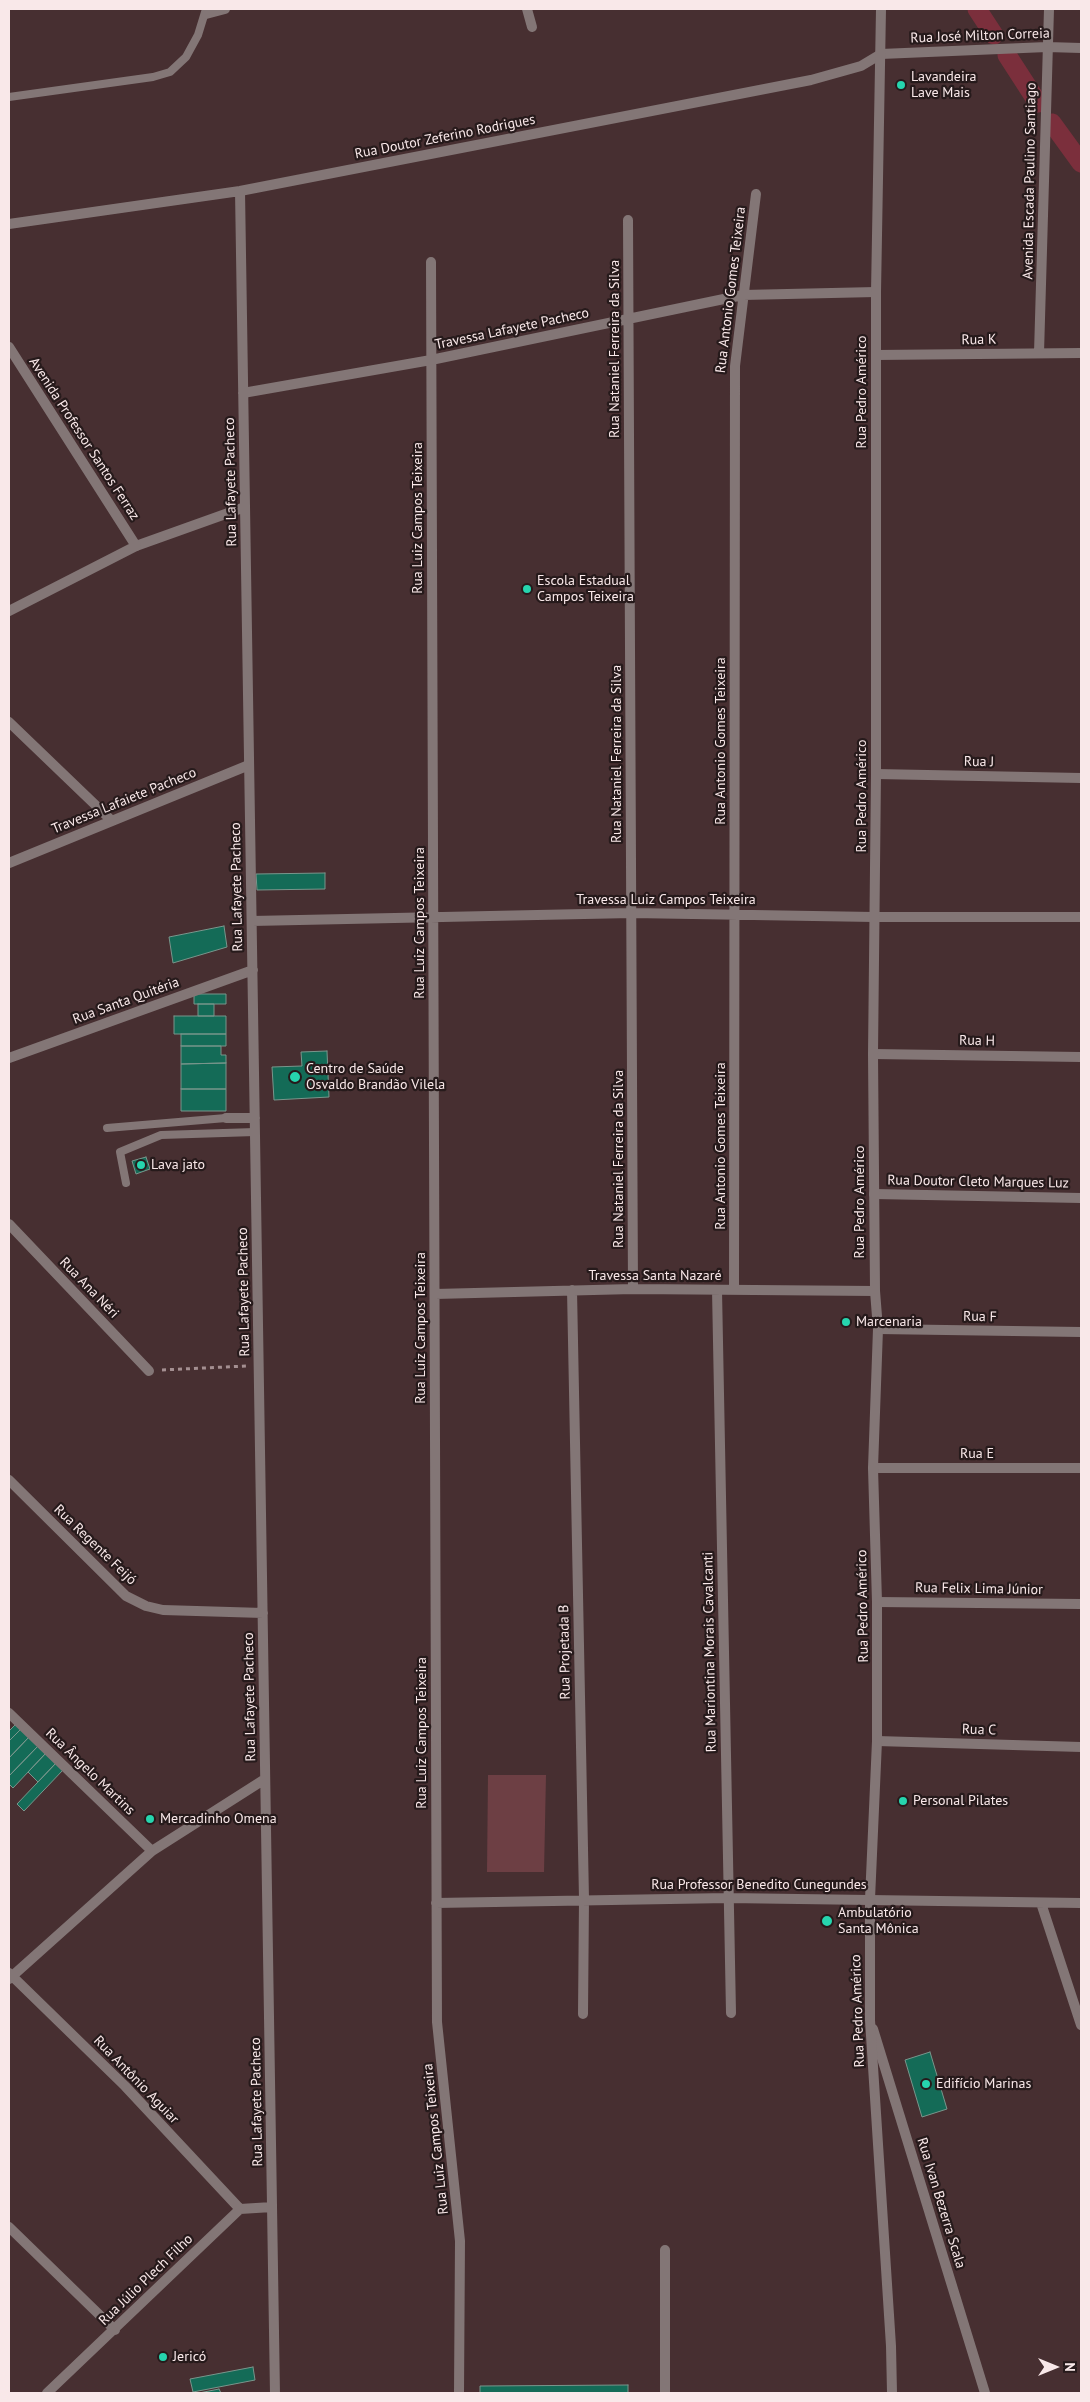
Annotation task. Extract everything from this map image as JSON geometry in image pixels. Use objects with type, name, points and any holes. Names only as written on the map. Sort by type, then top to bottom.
[{"type":"street","points":[[206,11],[224,9]]},
{"type":"street","points":[[527,9],[532,27]]},
{"type":"street","name":"Rua Pedro Américo","points":[[881,9],[876,292],[876,774],[872,1054],[875,1291],[878,1329],[873,1468],[877,1602],[877,1741],[870,1899],[870,2020],[892,2393]]},
{"type":"street","name":"Avenida Escada Paulino Santiago","points":[[1039,353],[1049,9]]},
{"type":"street","name":"Rua José Milton Correia","points":[[881,54],[1047,47],[1081,48]]},
{"type":"street","name":"Rua Doutor Zeferino Rodrigues","points":[[9,224],[240,191],[811,80],[861,66],[881,54]]},
{"type":"street","name":"Rua Lafayete Pacheco","points":[[240,191],[275,2393]]},
{"type":"street","name":"Rua Antonio Gomes Teixeira","points":[[734,1290],[735,366],[756,194]]},
{"type":"street","name":"Rua Nataniel Ferreira da Silva","points":[[628,220],[633,1289]]},
{"type":"street","name":"Rua Luiz Campos Teixeira","points":[[431,262],[436,1903],[438,2022],[460,2241],[459,2393]]},
{"type":"street","name":"Travessa Lafayete Pacheco","points":[[243,393],[431,360],[743,295],[876,292]]},
{"type":"street","name":"Avenida Professor Santos Ferraz","points":[[9,347],[136,546]]},
{"type":"street","name":"Rua K","points":[[876,355],[1081,354]]},
{"type":"street","points":[[9,611],[136,546],[245,506]]},
{"type":"street","points":[[9,722],[111,820]]},
{"type":"street","name":"Travessa Lafaiete Pacheco","points":[[9,863],[249,765]]},
{"type":"street","name":"Rua J","points":[[876,774],[1081,778]]},
{"type":"street","name":"Travessa Luiz Campos Teixeira","points":[[252,921],[632,913],[874,917],[1081,917]]},
{"type":"street","name":"Rua Santa Quitéria","points":[[9,1058],[253,970]]},
{"type":"street","name":"Rua H","points":[[872,1054],[1081,1056]]},
{"type":"street","points":[[226,1118],[255,1118]]},
{"type":"street","name":"Rua Doutor Cleto Marques Luz","points":[[874,1194],[1081,1198]]},
{"type":"street","name":"Rua Ana Néri","points":[[9,1224],[149,1371]]},
{"type":"street","name":"Travessa Santa Nazaré","points":[[435,1294],[633,1289],[875,1291]]},
{"type":"street","name":"Rua Projetada B","points":[[572,1290],[584,1899],[583,2014]]},
{"type":"street","name":"Rua Mariontina Morais Cavalcanti","points":[[718,1290],[731,2013]]},
{"type":"street","name":"Rua F","points":[[878,1329],[1081,1332]]},
{"type":"street","name":"Rua E","points":[[873,1468],[1081,1468]]},
{"type":"street","name":"Rua Regente Feijó","points":[[9,1480],[126,1596],[146,1606],[162,1610],[262,1613]]},
{"type":"street","name":"Rua Felix Lima Júnior","points":[[877,1602],[1081,1604]]},
{"type":"street","name":"Rua Ângelo Martins","points":[[9,1713],[152,1851]]},
{"type":"street","name":"Rua C","points":[[877,1741],[1081,1747]]},
{"type":"street","points":[[10,1976],[152,1851],[265,1779]]},
{"type":"street","name":"Rua Professor Benedito Cunegundes","points":[[436,1903],[728,1898],[1081,1903]]},
{"type":"street","points":[[1041,1903],[1081,2025]]},
{"type":"street","name":"Rua Antônio Aguiar","points":[[10,1976],[125,2086],[240,2209]]},
{"type":"street","name":"Rua Ivan Bezerra Scala","points":[[870,2020],[985,2393]]},
{"type":"street","points":[[240,2209],[272,2207]]},
{"type":"street","name":"Rua Júlio Plech Filho","points":[[47,2393],[240,2209]]},
{"type":"street","points":[[9,2227],[115,2330]]},
{"type":"street","points":[[665,2250],[665,2393]]},
{"type":"lane","points":[[9,97],[153,77],[170,72],[186,57],[206,11]]},
{"type":"lane","points":[[107,1128],[226,1118]]},
{"type":"lane","points":[[126,1183],[120,1152],[161,1135],[255,1132]]},
{"type":"path","points":[[149,1371],[259,1366]]},
{"type":"shaded area","points":[[488,1775],[546,1775],[544,1872],[487,1872]]},
{"type":"building","points":[[325,873],[325,889],[257,890],[256,874]]},
{"type":"building","points":[[224,926],[227,947],[173,963],[169,937]]},
{"type":"building","points":[[194,994],[226,994],[226,1004],[194,1004]]},
{"type":"building","points":[[198,1004],[214,1004],[214,1016],[198,1016]]},
{"type":"building","points":[[174,1016],[226,1016],[226,1034],[174,1034]]},
{"type":"building","points":[[181,1034],[226,1034],[226,1046],[181,1046]]},
{"type":"building","points":[[181,1046],[221,1046],[221,1055],[226,1055],[226,1063],[181,1064]]},
{"type":"building","points":[[327,1051],[329,1097],[274,1100],[272,1067],[302,1066],[301,1052]]},
{"type":"building","points":[[226,1063],[226,1089],[181,1089],[181,1064]]},
{"type":"building","points":[[181,1089],[226,1089],[226,1111],[181,1111]]},
{"type":"building","name":"Lava jato","points":[[146,1157],[150,1169],[136,1174],[132,1161]]},
{"type":"building","points":[[16,1724],[21,1729],[9,1741],[9,1731]]},
{"type":"building","points":[[21,1729],[29,1737],[9,1758],[9,1741]]},
{"type":"building","points":[[29,1737],[38,1746],[9,1776],[9,1758]]},
{"type":"building","points":[[38,1746],[46,1753],[13,1788],[9,1784],[9,1776]]},
{"type":"building","points":[[46,1753],[56,1763],[38,1782],[28,1772]]},
{"type":"building","points":[[56,1763],[63,1770],[24,1811],[17,1804]]},
{"type":"building","name":"Edifício Marinas","points":[[930,2052],[947,2109],[922,2117],[905,2060]]},
{"type":"building","points":[[253,2367],[255,2380],[193,2392],[190,2379]]},
{"type":"building","points":[[628,2385],[628,2393],[480,2393],[480,2386]]},
{"type":"building","points":[[219,2389],[221,2393],[199,2393]]},
{"type":"waterway","points":[[977,9],[994,35]]},
{"type":"waterway","points":[[1007,55],[1038,103]]},
{"type":"waterway","points":[[1052,123],[1081,163]]},
{"type":"place","name":"Lavandeira Lave Mais","points":[[901,85]]},
{"type":"place","name":"Escola Estadual Campos Teixeira","points":[[527,589]]},
{"type":"place","name":"Centro de Saúde Osvaldo Brandão Vilela","points":[[295,1077]]},
{"type":"place","name":"Lava jato","points":[[141,1165]]},
{"type":"place","name":"Marcenaria","points":[[846,1322]]},
{"type":"place","name":"Personal Pilates","points":[[903,1801]]},
{"type":"place","name":"Mercadinho Omena","points":[[150,1819]]},
{"type":"place","name":"Ambulatório Santa Mônica","points":[[827,1921]]},
{"type":"place","name":"Edifício Marinas","points":[[926,2084]]},
{"type":"place","name":"Jericó","points":[[163,2357]]}]
